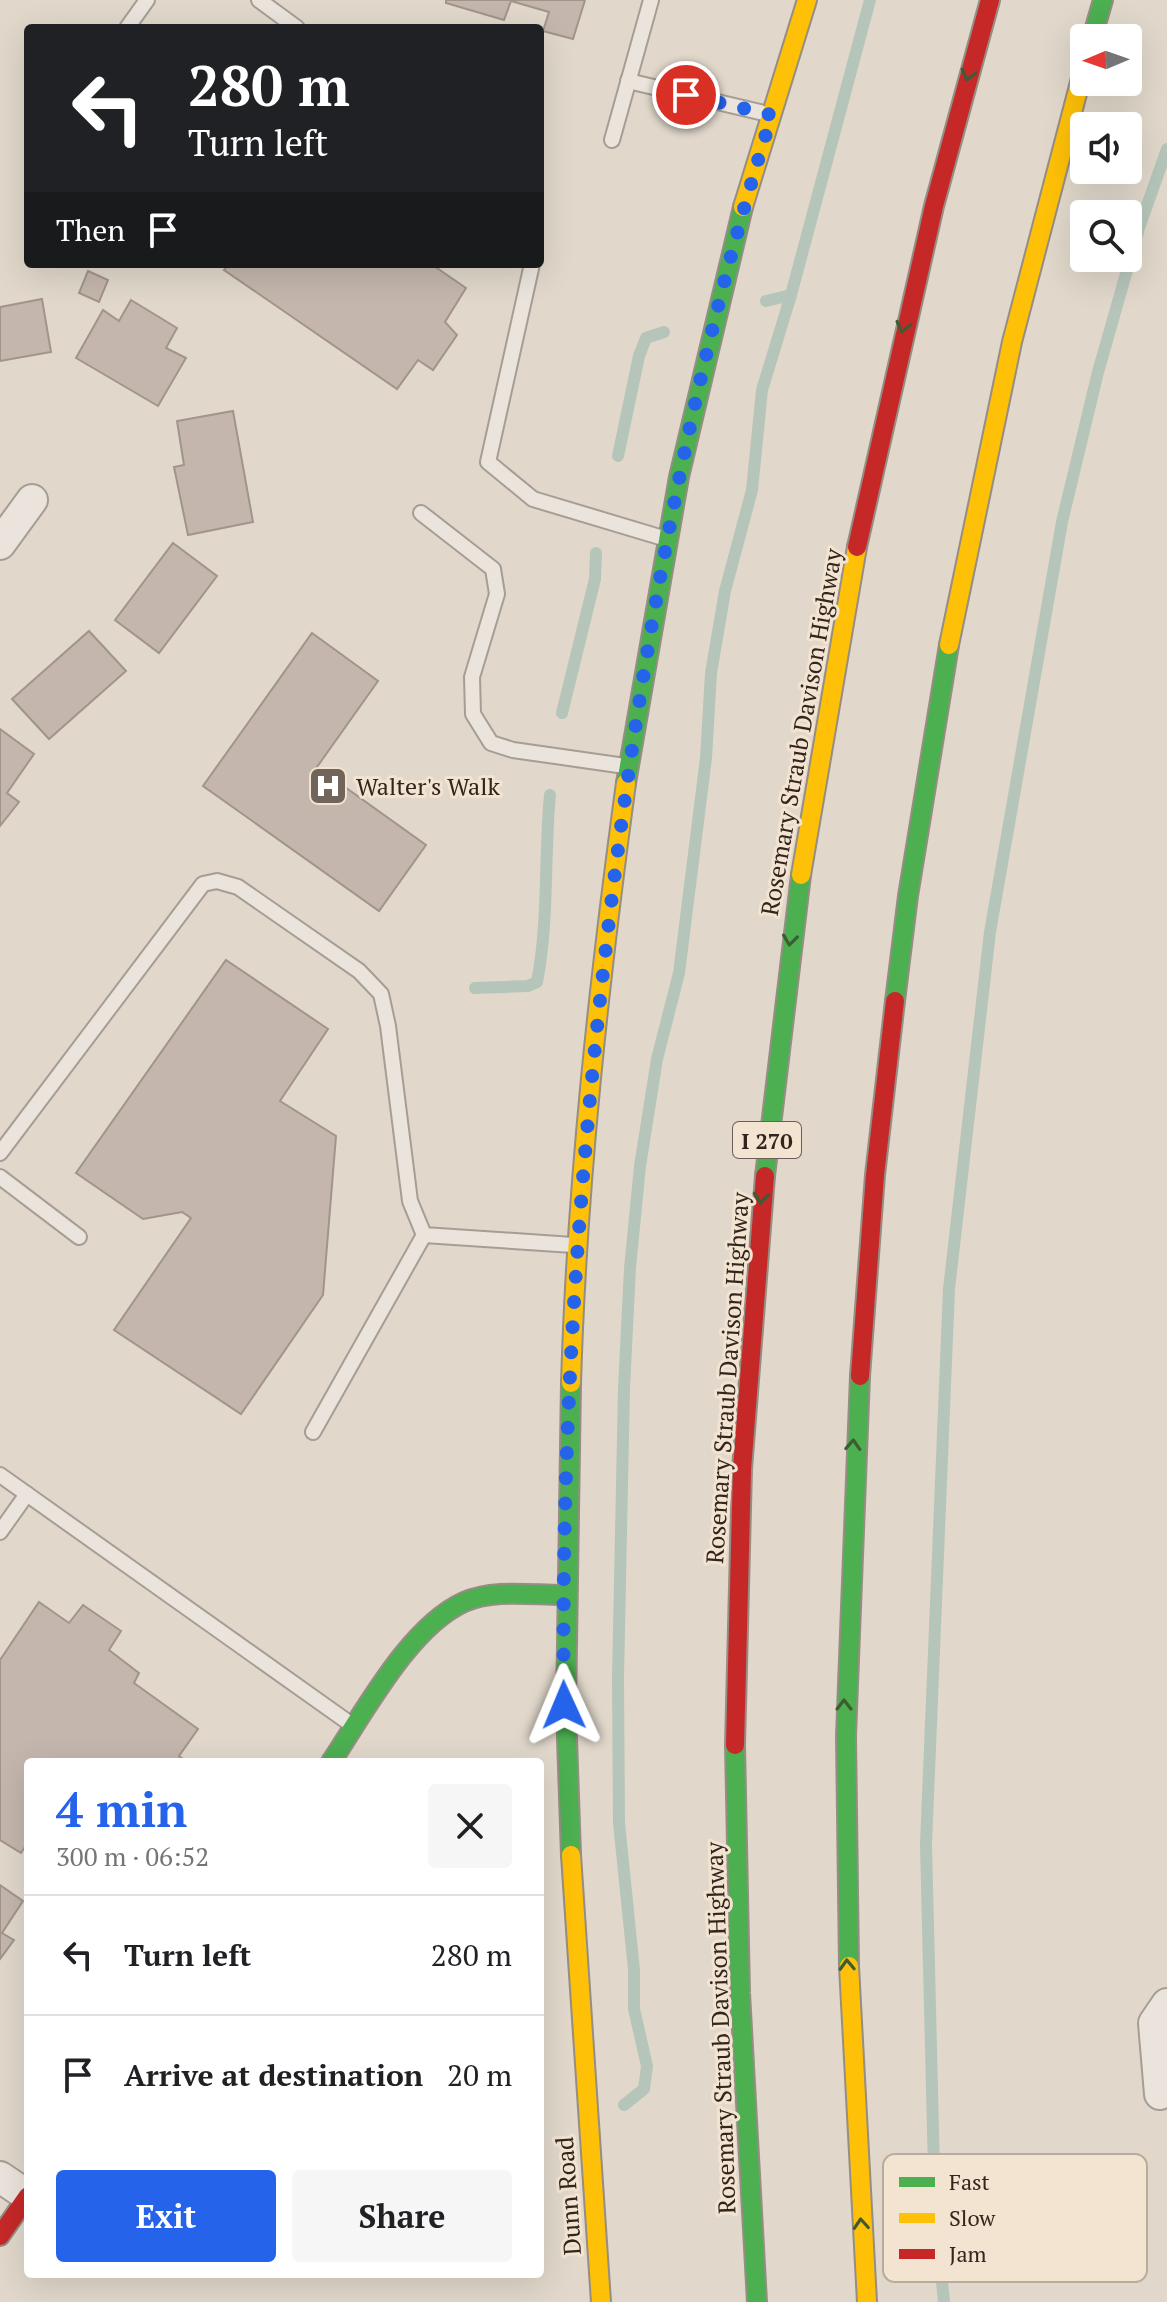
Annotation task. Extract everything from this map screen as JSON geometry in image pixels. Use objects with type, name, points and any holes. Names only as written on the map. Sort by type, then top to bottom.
[{"type":"main road","name":"Dunn Road","points":[[601,2302],[571,1926],[562,1595],[568,1389],[577,1245],[603,964],[630,766],[668,540],[743,208],[807,0]]},
{"type":"main road","name":"Rosemary Straub Davison Highway","points":[[757,2302],[743,2081],[736,1899],[735,1686],[741,1475],[755,1260],[776,1047],[804,836],[881,421],[930,214],[990,0]]},
{"type":"main road","points":[[1096,24],[1103,0]]},
{"type":"main road","points":[[867,2302],[851,2086],[844,1872],[844,1659],[868,1230],[890,1021],[914,852],[957,595],[1051,184],[1076,96]]},
{"type":"main road","points":[[334,1758],[435,1621],[464,1602],[500,1594],[562,1595]]},
{"type":"main road","points":[[0,2236],[24,2202]]},
{"type":"street","points":[[0,544],[32,500]]},
{"type":"street","points":[[1160,2094],[1154,2023],[1167,2004]]},
{"type":"street","points":[[0,2177],[24,2193]]},
{"type":"lane","points":[[130,24],[147,0]]},
{"type":"lane","points":[[259,0],[292,24]]},
{"type":"lane","points":[[612,140],[651,0]]},
{"type":"lane","points":[[628,81],[772,115]]},
{"type":"lane","points":[[531,268],[488,462],[533,499],[668,540]]},
{"type":"lane","points":[[421,513],[493,569],[497,594],[472,677],[473,714],[491,743],[513,750],[630,766]]},
{"type":"lane","points":[[0,1153],[203,884],[217,881],[238,887],[359,971],[381,994],[388,1026],[410,1201],[424,1235]]},
{"type":"lane","points":[[0,1177],[79,1237]]},
{"type":"lane","points":[[424,1235],[577,1245]]},
{"type":"lane","points":[[313,1432],[424,1235]]},
{"type":"lane","points":[[0,1475],[355,1727]]},
{"type":"lane","points":[[0,1532],[27,1494]]},
{"type":"building","points":[[446,0],[585,0],[573,39],[544,31],[549,12],[511,1],[504,20],[446,3]]},
{"type":"building","points":[[437,268],[466,288],[445,322],[457,335],[433,370],[418,360],[397,389],[224,270]]},
{"type":"building","points":[[88,271],[108,280],[99,302],[79,293]]},
{"type":"building","points":[[42,299],[51,352],[0,361],[0,307]]},
{"type":"building","points":[[131,300],[177,328],[166,348],[186,358],[158,406],[76,358],[103,310],[119,321]]},
{"type":"building","points":[[233,411],[253,522],[188,535],[174,467],[184,465],[177,421]]},
{"type":"building","points":[[173,543],[217,576],[159,653],[115,620]]},
{"type":"building","points":[[89,631],[126,671],[49,739],[12,699]]},
{"type":"building","points":[[312,633],[378,681],[317,767],[426,845],[379,911],[203,786]]},
{"type":"building","points":[[0,729],[34,754],[7,793],[19,802],[0,826]]},
{"type":"building","points":[[226,960],[328,1029],[280,1101],[336,1136],[323,1295],[241,1414],[114,1330],[191,1218],[182,1212],[143,1219],[76,1173]]},
{"type":"building","points":[[39,1602],[69,1623],[83,1605],[121,1631],[109,1650],[139,1673],[134,1683],[198,1729],[179,1756],[182,1758],[24,1758],[24,1848],[21,1853],[0,1840],[0,1660]]},
{"type":"building","points":[[0,1885],[23,1901],[2,1933],[14,1940],[0,1959]]},
{"type":"waterway","points":[[624,2105],[644,2089],[647,2066],[634,2009],[634,1970],[619,1823],[618,1678],[624,1388],[630,1268],[640,1166],[657,1059],[679,973],[706,758],[711,673],[725,591],[752,490],[762,390],[791,295],[870,0]]},
{"type":"waterway","points":[[934,2154],[926,1844],[949,1289],[990,932],[1062,522],[1098,372],[1139,228],[1167,149]]},
{"type":"waterway","points":[[766,301],[791,295]]},
{"type":"waterway","points":[[618,456],[639,356],[646,338],[664,332]]},
{"type":"waterway","points":[[562,713],[595,579],[596,553]]},
{"type":"waterway","points":[[475,988],[528,986],[537,982],[543,936],[550,795]]},
{"type":"waterway","points":[[942,2282],[944,2302]]},
{"type":"traffic: fast","points":[[1096,24],[1103,0]]},
{"type":"traffic: fast","points":[[626,783],[679,477],[743,207]]},
{"type":"traffic: fast","points":[[895,1001],[908,896],[949,645]]},
{"type":"traffic: fast","points":[[765,1176],[801,875]]},
{"type":"traffic: fast","points":[[849,1966],[846,1736],[860,1376]]},
{"type":"traffic: fast","points":[[571,1383],[566,1709],[571,1855]]},
{"type":"traffic: fast","points":[[334,1758],[389,1673],[406,1651],[444,1614],[464,1602],[488,1595],[562,1595]]},
{"type":"traffic: fast","points":[[735,1745],[740,1993],[757,2302]]},
{"type":"traffic: slow","points":[[743,207],[807,0]]},
{"type":"traffic: slow","points":[[949,645],[1012,342],[1076,96]]},
{"type":"traffic: slow","points":[[801,875],[857,547]]},
{"type":"traffic: slow","points":[[571,1383],[578,1232],[591,1082],[626,783]]},
{"type":"traffic: slow","points":[[571,1855],[601,2302]]},
{"type":"traffic: slow","points":[[849,1966],[867,2302]]},
{"type":"traffic: jam","points":[[857,547],[934,206],[990,0]]},
{"type":"traffic: jam","points":[[860,1376],[875,1175],[895,1001]]},
{"type":"traffic: jam","points":[[735,1745],[742,1469],[765,1176]]},
{"type":"traffic: jam","points":[[0,2236],[24,2202]]},
{"type":"place","name":"Walter's Walk","points":[[328,786]]},
{"type":"route","points":[[564,1705],[562,1595],[570,1360],[582,1164],[603,964],[662,565],[698,395],[743,208],[772,115],[686,95]]}]
